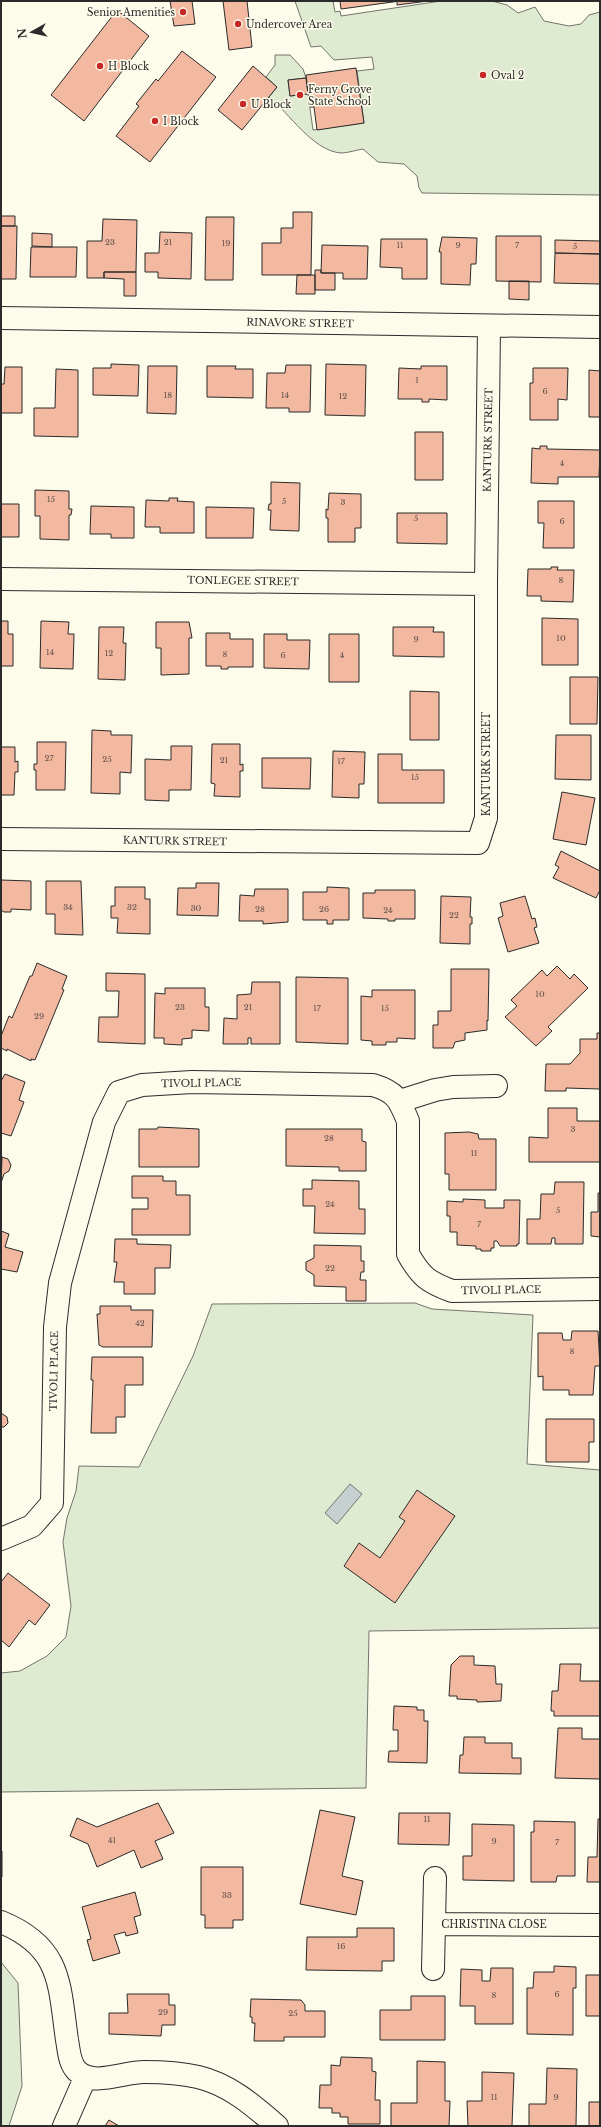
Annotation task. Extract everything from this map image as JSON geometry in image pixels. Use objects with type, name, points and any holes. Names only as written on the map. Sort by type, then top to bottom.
[{"type":"street","name":"RINAVORE STREET","points":[[1,318],[600,327]]},
{"type":"street","name":"KANTURK STREET","points":[[1,839],[478,844],[486,818],[486,584],[489,326]]},
{"type":"street","name":"TONLEGEE STREET","points":[[1,578],[486,584]]},
{"type":"street","name":"TIVOLI PLACE","points":[[1,1539],[32,1526],[52,1503],[55,1327],[60,1283],[104,1122],[119,1092],[142,1085],[192,1082],[373,1085],[388,1090],[400,1101],[408,1121],[408,1254],[418,1272],[431,1283],[452,1291],[600,1289]]},
{"type":"street","points":[[400,1101],[435,1090],[453,1087],[496,1086]]},
{"type":"street","points":[[434,1924],[435,1878]]},
{"type":"street","points":[[1,1922],[29,1937],[54,1966],[60,1982],[70,2058],[76,2070],[85,2078],[100,2078],[143,2072],[198,2077],[221,2086],[243,2098],[277,2126]]},
{"type":"street","name":"CHRISTINA CLOSE","points":[[433,1969],[434,1924],[600,1925]]},
{"type":"street","points":[[64,2126],[85,2078]]},
{"type":"green space","points":[[295,1],[333,1],[335,12],[340,11],[341,16],[441,1],[492,1],[507,5],[518,13],[535,7],[544,21],[569,26],[581,24],[589,15],[600,12],[600,195],[422,193],[419,188],[417,176],[404,164],[378,162],[363,149],[341,153],[331,151],[321,146],[311,139],[269,97],[277,87],[266,77],[275,65],[275,55],[290,55],[303,69],[306,78],[288,80],[290,96],[308,94],[313,130],[364,123],[357,71],[374,69],[372,57],[334,60],[321,46],[311,47]]},
{"type":"green space","points":[[415,1303],[432,1309],[533,1315],[527,1464],[600,1470],[600,1628],[369,1631],[366,1788],[1,1792],[1,1673],[20,1671],[47,1656],[66,1637],[71,1606],[63,1542],[67,1518],[76,1491],[79,1466],[139,1467],[193,1356],[212,1304]]},
{"type":"green space","points":[[1,1962],[18,1983],[22,2086],[9,2126],[1,2126]]},
{"type":"shaded area","points":[[350,1484],[362,1494],[337,1524],[325,1513]]},
{"type":"building","name":"Senior Amenities","points":[[170,1],[192,1],[195,24],[174,26]]},
{"type":"building","name":"Undercover Area","points":[[223,1],[247,1],[252,47],[229,50]]},
{"type":"building","points":[[340,1],[400,1],[341,9]]},
{"type":"building","points":[[397,1],[428,1],[397,5]]},
{"type":"building","name":"H Block","points":[[117,10],[149,36],[84,121],[51,95]]},
{"type":"building","name":"I Block","points":[[182,51],[216,77],[150,162],[116,136],[139,106],[136,104],[156,79],[158,81]]},
{"type":"building","name":"U Block","points":[[253,66],[277,87],[242,130],[218,110]]},
{"type":"building","points":[[356,68],[364,123],[317,130],[314,107],[310,107],[306,75]]},
{"type":"building","points":[[306,78],[308,94],[290,96],[288,80]]},
{"type":"building","points":[[293,212],[312,212],[311,275],[262,275],[262,243],[281,243],[281,228],[293,228]]},
{"type":"building","points":[[1,216],[15,216],[15,226],[1,226]]},
{"type":"building","points":[[206,217],[234,217],[233,280],[205,280]]},
{"type":"building","points":[[103,219],[137,220],[136,272],[104,272],[104,278],[87,278],[87,241],[102,241]]},
{"type":"building","points":[[1,226],[17,226],[16,279],[1,279]]},
{"type":"building","points":[[160,232],[192,233],[191,279],[158,278],[158,272],[145,272],[145,253],[159,253]]},
{"type":"building","points":[[32,233],[52,234],[52,247],[32,246]]},
{"type":"building","points":[[496,236],[541,236],[541,282],[496,281]]},
{"type":"building","points":[[442,237],[477,238],[476,264],[471,264],[470,285],[441,284],[441,252],[439,252]]},
{"type":"building","points":[[381,239],[427,239],[427,279],[402,279],[402,268],[380,267]]},
{"type":"building","points":[[555,240],[600,241],[600,254],[555,253]]},
{"type":"building","points":[[322,245],[368,246],[367,279],[343,279],[343,273],[321,273]]},
{"type":"building","points":[[31,247],[77,247],[76,277],[30,277]]},
{"type":"building","points":[[555,253],[600,254],[600,284],[554,283]]},
{"type":"building","points":[[315,270],[321,270],[321,273],[335,273],[335,290],[315,290]]},
{"type":"building","points":[[104,272],[136,272],[136,296],[124,296],[124,279],[104,278]]},
{"type":"building","points":[[297,275],[315,275],[315,294],[296,294]]},
{"type":"building","points":[[509,281],[529,281],[529,300],[509,299]]},
{"type":"building","points":[[111,364],[139,365],[138,396],[93,395],[93,368],[111,368]]},
{"type":"building","points":[[326,364],[366,365],[365,416],[325,415]]},
{"type":"building","points":[[286,365],[311,365],[310,412],[289,412],[289,408],[266,408],[267,373],[285,373]]},
{"type":"building","points":[[148,366],[177,366],[176,414],[147,413]]},
{"type":"building","points":[[207,366],[236,366],[235,369],[253,369],[253,398],[207,397]]},
{"type":"building","points":[[421,366],[447,366],[447,400],[429,399],[429,402],[422,402],[422,399],[398,399],[399,368],[421,369]]},
{"type":"building","points":[[5,367],[22,367],[22,413],[1,413],[1,384],[4,384]]},
{"type":"building","points":[[533,368],[568,368],[567,400],[558,399],[558,420],[530,420],[530,383],[533,383]]},
{"type":"building","points":[[56,369],[78,370],[78,437],[34,436],[34,408],[55,408]]},
{"type":"building","points":[[589,370],[600,371],[600,417],[589,417]]},
{"type":"building","points":[[415,432],[443,432],[443,480],[415,480]]},
{"type":"building","points":[[540,446],[547,446],[547,449],[600,450],[599,477],[558,477],[558,484],[531,483],[532,448],[540,449]]},
{"type":"building","points":[[271,482],[300,483],[299,531],[270,530],[271,510],[268,510],[269,504],[271,504]]},
{"type":"building","points":[[35,490],[69,491],[69,509],[72,509],[71,515],[69,515],[69,540],[40,539],[40,516],[35,516]]},
{"type":"building","points":[[329,493],[361,494],[361,528],[355,528],[355,542],[328,542],[328,518],[326,518],[326,509],[328,510]]},
{"type":"building","points":[[169,498],[178,498],[177,501],[194,502],[194,533],[160,533],[160,527],[145,527],[146,500],[169,501]]},
{"type":"building","points":[[538,501],[574,501],[574,548],[543,548],[544,523],[538,523]]},
{"type":"building","points":[[1,504],[19,504],[19,537],[1,537]]},
{"type":"building","points":[[91,506],[134,507],[134,538],[111,538],[111,534],[90,534]]},
{"type":"building","points":[[206,507],[254,508],[253,538],[206,538]]},
{"type":"building","points":[[397,513],[447,513],[447,544],[397,543]]},
{"type":"building","points":[[551,567],[558,567],[557,570],[574,570],[573,602],[541,601],[541,596],[527,596],[528,569],[551,569]]},
{"type":"building","points":[[542,618],[578,619],[578,665],[542,665]]},
{"type":"building","points":[[1,621],[8,621],[8,634],[13,634],[13,666],[1,666]]},
{"type":"building","points":[[41,621],[69,622],[68,634],[74,634],[73,669],[40,668]]},
{"type":"building","points":[[156,622],[189,622],[192,638],[189,638],[189,674],[161,675],[161,648],[156,648]]},
{"type":"building","points":[[99,627],[124,627],[123,643],[126,643],[125,680],[98,679]]},
{"type":"building","points":[[393,627],[434,627],[433,632],[444,632],[444,657],[393,656]]},
{"type":"building","points":[[206,633],[230,633],[230,639],[253,639],[253,667],[228,667],[228,669],[221,669],[221,666],[206,666]]},
{"type":"building","points":[[264,634],[287,634],[287,640],[310,640],[309,669],[264,668]]},
{"type":"building","points":[[329,634],[359,634],[359,682],[329,682]]},
{"type":"building","points":[[570,677],[598,677],[597,724],[570,724]]},
{"type":"building","points":[[410,691],[439,692],[439,740],[410,740]]},
{"type":"building","points":[[92,730],[111,731],[111,735],[132,735],[131,773],[120,772],[120,794],[91,793]]},
{"type":"building","points":[[556,735],[591,735],[591,780],[555,779]]},
{"type":"building","points":[[37,742],[66,742],[65,790],[36,790],[36,770],[34,770],[34,764],[37,764]]},
{"type":"building","points":[[212,744],[240,744],[240,765],[243,764],[243,771],[240,771],[240,797],[214,796],[215,784],[211,783]]},
{"type":"building","points":[[171,746],[192,746],[191,790],[169,790],[169,801],[145,800],[145,759],[171,760]]},
{"type":"building","points":[[1,747],[15,747],[15,762],[18,761],[18,772],[15,772],[14,795],[1,795]]},
{"type":"building","points":[[333,751],[365,752],[364,784],[359,784],[359,798],[332,797]]},
{"type":"building","points":[[378,754],[402,754],[402,770],[444,770],[444,803],[378,803]]},
{"type":"building","points":[[262,758],[311,758],[310,789],[262,788]]},
{"type":"building","points":[[562,792],[595,798],[586,845],[553,839]]},
{"type":"building","points":[[561,851],[600,871],[600,890],[596,898],[553,878],[559,867],[555,865]]},
{"type":"building","points":[[1,880],[31,881],[31,910],[11,909],[11,912],[4,912],[1,910]]},
{"type":"building","points":[[46,881],[81,881],[83,935],[55,934],[55,914],[46,914]]},
{"type":"building","points":[[196,883],[219,883],[218,916],[177,915],[178,888],[196,888]]},
{"type":"building","points":[[115,887],[145,887],[145,899],[150,899],[150,934],[117,933],[118,918],[111,918],[111,906],[115,906]]},
{"type":"building","points":[[327,887],[349,888],[349,920],[333,920],[333,924],[327,924],[327,920],[303,920],[303,892],[327,892]]},
{"type":"building","points":[[255,889],[288,889],[288,922],[263,924],[263,921],[239,921],[240,895],[254,896]]},
{"type":"building","points":[[375,890],[415,890],[415,919],[395,919],[395,921],[388,921],[388,919],[363,918],[363,893],[375,893]]},
{"type":"building","points":[[441,896],[471,897],[470,917],[472,917],[472,924],[470,924],[470,944],[440,943]]},
{"type":"building","points":[[525,896],[532,919],[535,918],[537,927],[534,928],[539,943],[508,952],[498,918],[503,916],[500,903]]},
{"type":"building","points":[[37,963],[67,976],[62,989],[64,990],[35,1060],[31,1059],[31,1061],[7,1049],[7,1051],[1,1048],[1,1036],[9,1016],[12,1018]]},
{"type":"building","points":[[557,966],[570,979],[574,974],[588,988],[548,1027],[552,1031],[536,1046],[505,1017],[517,1006],[511,1000],[542,970],[547,976]]},
{"type":"building","points":[[451,969],[489,969],[487,1030],[465,1033],[465,1040],[455,1042],[453,1048],[433,1048],[433,1025],[438,1025],[438,1011],[451,1011]]},
{"type":"building","points":[[106,973],[145,974],[145,1044],[98,1042],[99,1017],[118,1017],[119,991],[106,991]]},
{"type":"building","points":[[296,977],[348,978],[348,1044],[296,1042]]},
{"type":"building","points":[[252,982],[280,982],[280,1044],[251,1044],[251,1038],[248,1038],[248,1044],[223,1044],[224,1018],[237,1019],[237,995],[251,994]]},
{"type":"building","points":[[165,988],[205,988],[205,1007],[209,1007],[209,1031],[192,1030],[192,1038],[182,1039],[182,1045],[164,1044],[164,1038],[154,1038],[155,993],[165,994]]},
{"type":"building","points":[[372,990],[415,990],[415,1039],[397,1038],[397,1042],[386,1042],[386,1045],[372,1045],[372,1041],[361,1040],[361,996],[372,997]]},
{"type":"building","points":[[597,1033],[600,1033],[600,1089],[566,1088],[566,1091],[545,1091],[546,1064],[570,1064],[580,1053],[580,1039],[597,1039]]},
{"type":"building","points":[[5,1074],[25,1082],[19,1100],[24,1102],[11,1136],[1,1133],[1,1081]]},
{"type":"building","points":[[548,1108],[577,1108],[577,1121],[600,1121],[600,1162],[529,1162],[529,1137],[548,1138]]},
{"type":"building","points":[[158,1127],[199,1129],[199,1167],[139,1167],[139,1129],[157,1129]]},
{"type":"building","points":[[286,1129],[362,1129],[362,1141],[366,1142],[366,1171],[339,1171],[339,1167],[286,1166]]},
{"type":"building","points":[[469,1132],[478,1134],[479,1139],[496,1139],[496,1190],[449,1190],[449,1174],[445,1174],[445,1133]]},
{"type":"building","points":[[2,1157],[8,1159],[11,1165],[9,1171],[4,1174],[1,1183]]},
{"type":"building","points":[[132,1176],[163,1176],[163,1181],[176,1181],[176,1195],[190,1195],[190,1235],[132,1235],[132,1209],[148,1209],[148,1198],[132,1198]]},
{"type":"building","points":[[312,1180],[359,1181],[359,1209],[365,1209],[365,1234],[314,1233],[315,1206],[303,1206],[303,1189],[312,1189]]},
{"type":"building","points":[[555,1182],[584,1182],[583,1244],[555,1244],[555,1238],[552,1238],[551,1244],[527,1244],[527,1219],[540,1219],[541,1194],[554,1194]]},
{"type":"building","points":[[598,1193],[600,1193],[600,1237],[591,1236],[591,1212],[598,1212]]},
{"type":"building","points":[[463,1199],[485,1200],[485,1208],[504,1208],[504,1200],[520,1200],[519,1244],[517,1244],[517,1246],[500,1246],[497,1241],[494,1241],[494,1248],[491,1248],[491,1251],[481,1251],[481,1249],[476,1249],[476,1246],[457,1245],[457,1232],[450,1232],[450,1216],[447,1216],[447,1201],[463,1202]]},
{"type":"building","points":[[1,1231],[9,1234],[5,1247],[23,1252],[17,1272],[1,1269]]},
{"type":"building","points":[[115,1239],[137,1239],[137,1244],[171,1245],[170,1268],[155,1268],[155,1294],[124,1294],[124,1282],[114,1282],[117,1262],[114,1262]]},
{"type":"building","points":[[314,1245],[361,1246],[361,1261],[364,1261],[364,1272],[361,1272],[360,1280],[366,1280],[366,1301],[346,1301],[346,1287],[314,1286],[314,1275],[306,1270],[306,1262],[314,1258]]},
{"type":"building","points":[[100,1306],[131,1306],[131,1310],[153,1310],[152,1347],[103,1347],[99,1345],[97,1314],[100,1314]]},
{"type":"building","points":[[572,1331],[598,1331],[600,1366],[595,1366],[593,1395],[569,1395],[569,1390],[543,1390],[543,1376],[538,1377],[538,1333],[562,1333],[563,1340],[571,1340]]},
{"type":"building","points":[[92,1357],[143,1357],[143,1385],[125,1385],[125,1417],[116,1417],[116,1433],[91,1433],[93,1380],[91,1380]]},
{"type":"building","points":[[1,1413],[7,1417],[8,1423],[4,1427],[1,1427]]},
{"type":"building","points":[[546,1419],[594,1419],[594,1442],[589,1442],[589,1462],[546,1462]]},
{"type":"building","points":[[417,1490],[455,1516],[395,1603],[344,1566],[359,1543],[380,1558],[405,1521],[399,1517]]},
{"type":"building","points":[[8,1573],[50,1605],[35,1625],[29,1620],[9,1647],[1,1640],[1,1582]]},
{"type":"building","points":[[460,1656],[474,1656],[474,1665],[495,1666],[496,1684],[502,1684],[501,1701],[477,1702],[477,1700],[457,1699],[457,1696],[449,1696],[451,1665]]},
{"type":"building","points":[[560,1664],[581,1664],[580,1681],[600,1681],[600,1716],[554,1716],[554,1711],[551,1711],[552,1691],[558,1691]]},
{"type":"building","points":[[394,1706],[417,1707],[417,1710],[424,1710],[424,1721],[428,1721],[427,1763],[388,1762],[389,1751],[398,1751],[398,1730],[393,1730]]},
{"type":"building","points":[[558,1728],[582,1728],[582,1739],[600,1739],[600,1779],[555,1778]]},
{"type":"building","points":[[464,1737],[485,1737],[485,1743],[512,1743],[512,1758],[521,1758],[521,1774],[459,1773],[460,1755],[463,1755]]},
{"type":"building","points":[[158,1803],[174,1833],[155,1841],[163,1859],[141,1868],[134,1850],[97,1867],[88,1844],[70,1836],[77,1818],[97,1827]]},
{"type":"building","points":[[320,1810],[355,1817],[342,1876],[363,1881],[356,1915],[300,1904]]},
{"type":"building","points":[[399,1813],[450,1813],[449,1845],[398,1844]]},
{"type":"building","points":[[598,1819],[600,1819],[600,1882],[587,1882],[588,1857],[597,1857]]},
{"type":"building","points":[[534,1821],[575,1822],[575,1876],[557,1876],[556,1882],[531,1882],[531,1832],[534,1832]]},
{"type":"building","points":[[472,1824],[514,1825],[514,1881],[463,1880],[463,1856],[472,1856]]},
{"type":"building","points":[[2,1851],[2,1877],[1,1877]]},
{"type":"building","points":[[201,1867],[243,1867],[243,1920],[233,1920],[233,1928],[205,1928],[205,1915],[201,1915]]},
{"type":"building","points":[[135,1892],[141,1915],[134,1917],[138,1933],[126,1936],[125,1932],[114,1935],[120,1953],[93,1961],[87,1940],[91,1939],[82,1907]]},
{"type":"building","points":[[357,1928],[394,1928],[394,1961],[382,1961],[382,1971],[306,1970],[307,1937],[357,1937]]},
{"type":"building","points":[[554,1966],[576,1967],[576,1988],[573,1988],[573,2035],[527,2034],[527,1988],[533,1988],[534,1972],[554,1972]]},
{"type":"building","points":[[491,1968],[513,1968],[513,2024],[475,2024],[475,2006],[460,2006],[461,1969],[482,1970],[482,1981],[490,1981]]},
{"type":"building","points":[[586,1975],[600,1975],[600,2016],[586,2016]]},
{"type":"building","points":[[127,1994],[169,1994],[169,2005],[175,2005],[175,2025],[162,2025],[161,2036],[109,2034],[109,2013],[128,2013]]},
{"type":"building","points":[[411,1996],[445,1996],[445,2040],[380,2040],[380,2010],[411,2010]]},
{"type":"building","points":[[251,1999],[301,2000],[305,2005],[305,2011],[325,2011],[325,2037],[284,2037],[284,2041],[254,2041],[255,2023],[252,2023],[252,2017],[250,2017]]},
{"type":"building","points":[[341,2057],[372,2058],[372,2071],[376,2072],[375,2100],[380,2100],[380,2124],[348,2124],[348,2117],[340,2117],[340,2113],[332,2113],[332,2108],[319,2108],[320,2085],[331,2085],[331,2065],[340,2066]]},
{"type":"building","points":[[417,2061],[445,2062],[445,2101],[450,2101],[449,2126],[391,2126],[391,2103],[417,2103]]},
{"type":"building","points":[[547,2068],[577,2069],[576,2126],[529,2126],[529,2104],[546,2104]]},
{"type":"building","points":[[482,2072],[514,2073],[512,2126],[468,2126],[467,2101],[482,2101]]},
{"type":"building","points":[[589,2102],[600,2102],[600,2126],[589,2126]]},
{"type":"building","points":[[109,2120],[119,2126],[105,2126]]},
{"type":"place","name":"Senior Amenities","points":[[183,12]]},
{"type":"place","name":"Undercover Area","points":[[238,24]]},
{"type":"place","name":"H Block","points":[[100,66]]},
{"type":"place","name":"Oval 2","points":[[483,75]]},
{"type":"place","name":"Ferny Grove State School","points":[[300,95]]},
{"type":"place","name":"U Block","points":[[243,104]]},
{"type":"place","name":"I Block","points":[[155,121]]}]
